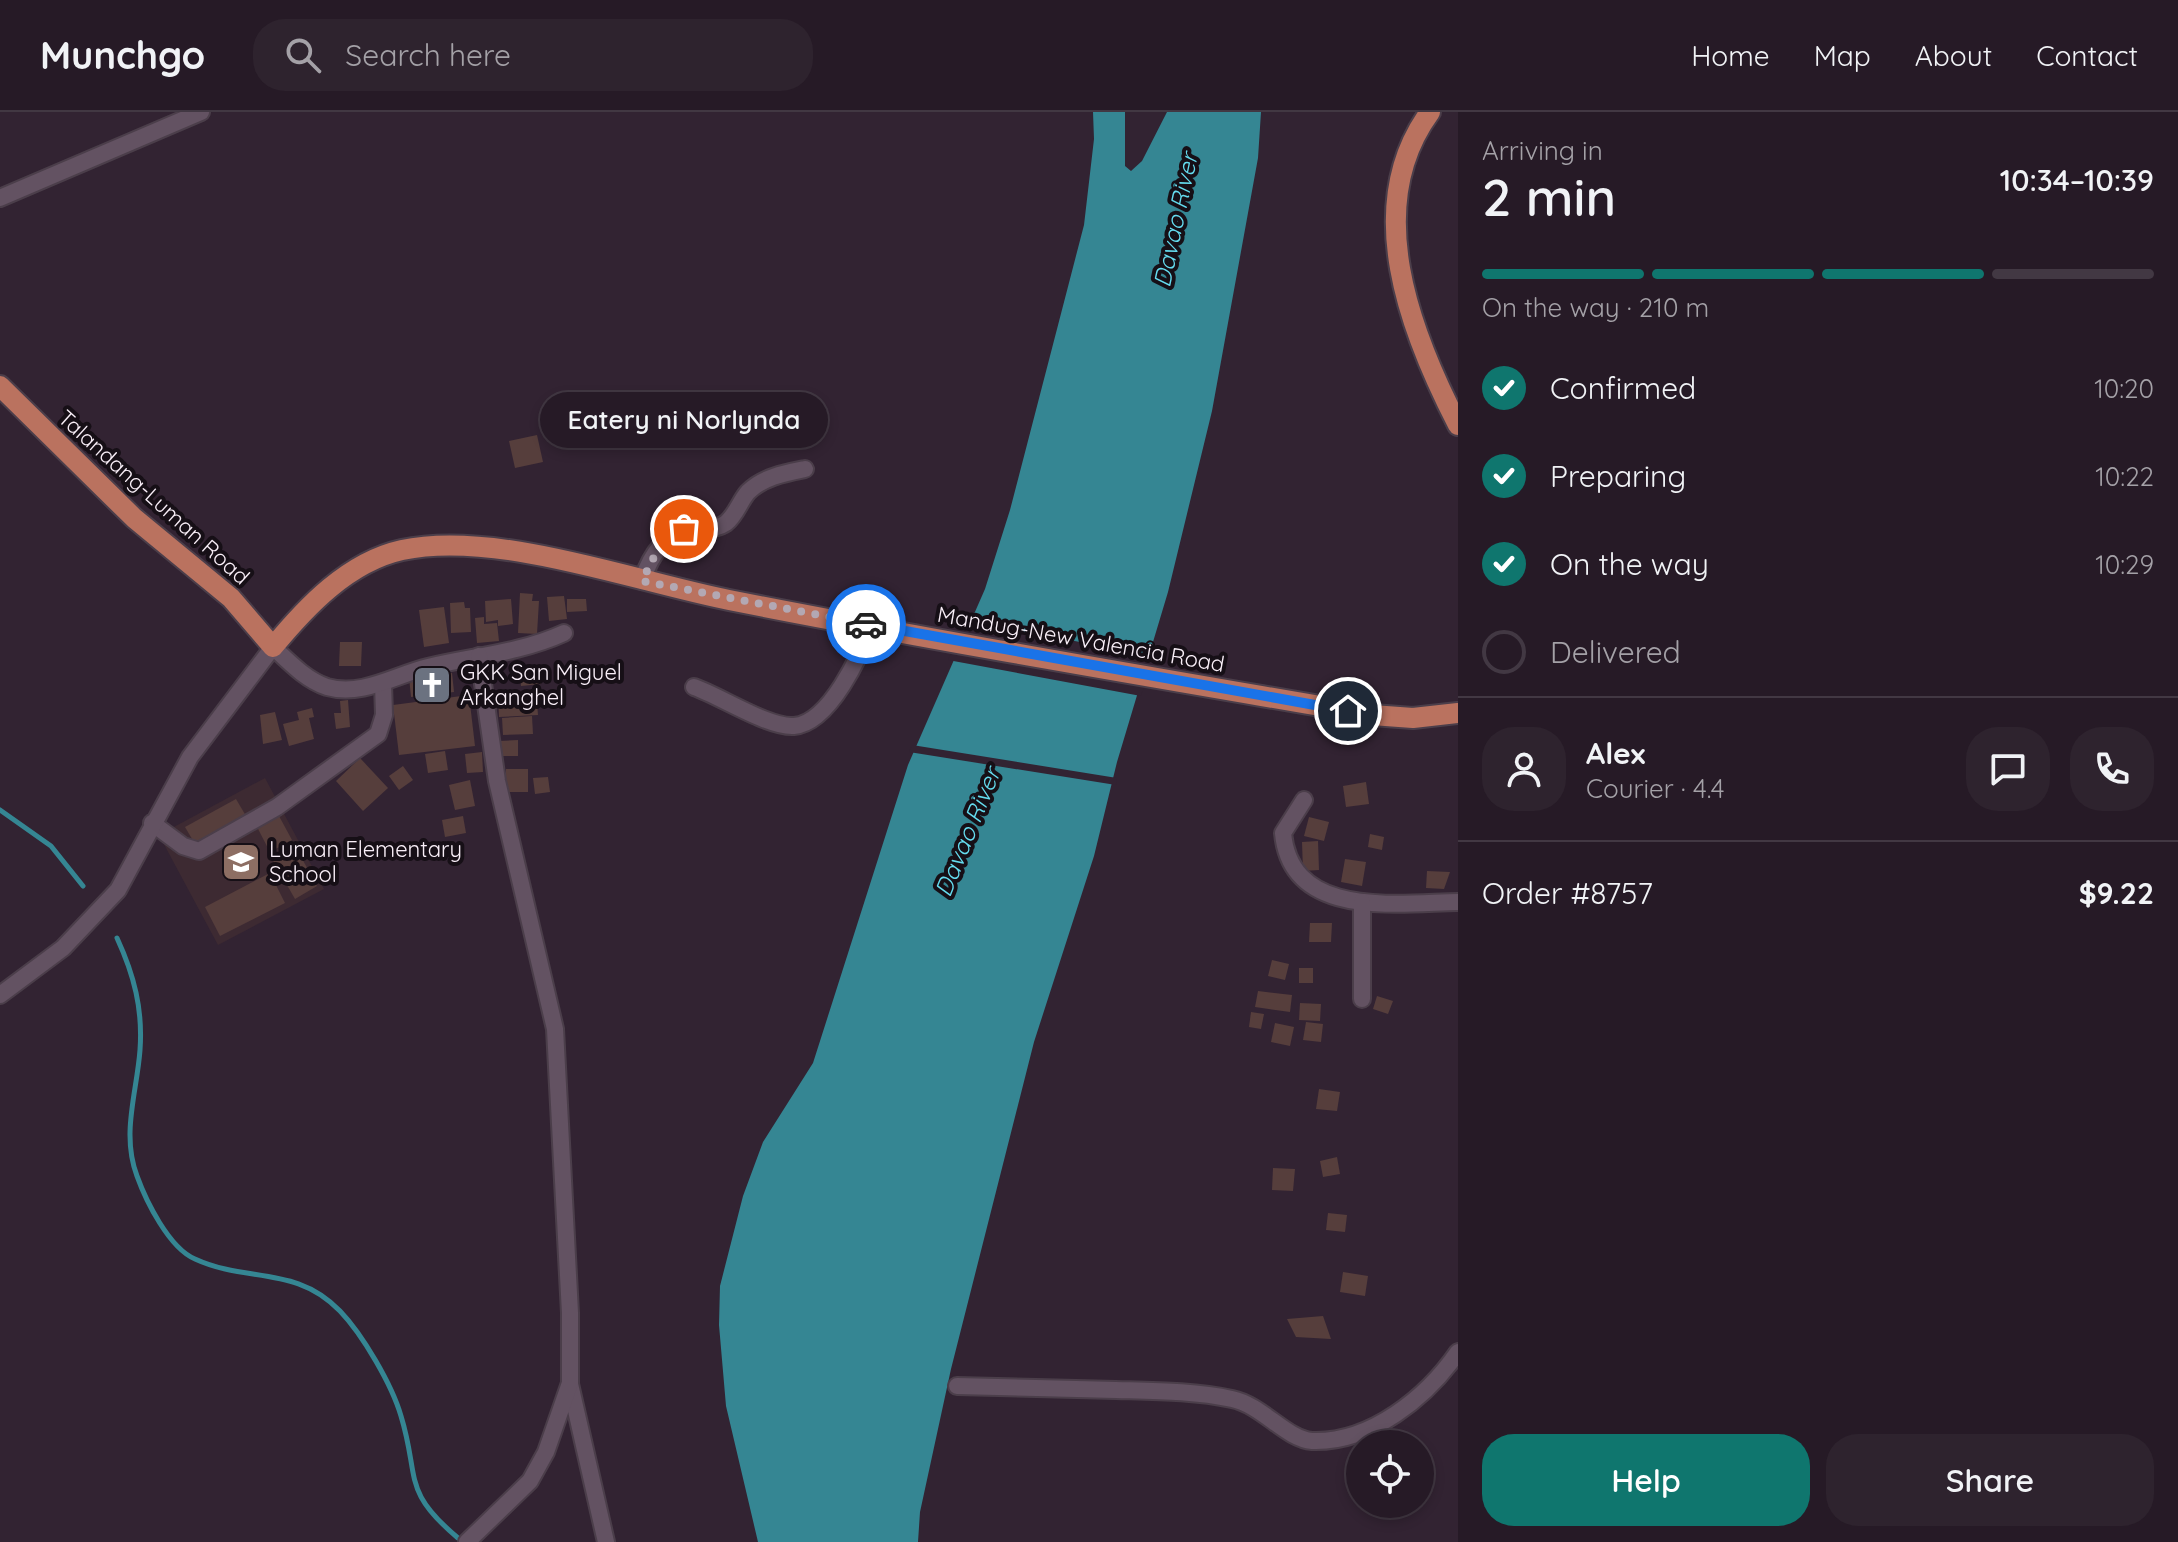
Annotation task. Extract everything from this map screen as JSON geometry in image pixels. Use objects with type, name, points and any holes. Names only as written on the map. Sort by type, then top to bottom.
[{"type":"main road","points":[[1430,112],[1403,165],[1396,202],[1397,249],[1416,329],[1458,425]]},
{"type":"main road","name":"Talandang-Luman Road","points":[[0,386],[134,518],[231,598],[273,647]]},
{"type":"main road","name":"Mandug-New Valencia Road","points":[[273,647],[315,601],[341,579],[399,551],[463,546],[543,558],[642,581],[1161,679],[1372,715],[1413,718],[1458,713]]},
{"type":"street","points":[[0,198],[201,112]]},
{"type":"street","points":[[642,581],[647,564],[670,537],[684,529],[715,529],[728,521],[749,492],[763,481],[805,469]]},
{"type":"street","points":[[694,687],[764,718],[794,726],[807,721],[837,693],[856,663],[871,625]]},
{"type":"street","points":[[273,647],[293,666],[328,687],[350,689],[383,683],[424,668],[527,648],[564,633]]},
{"type":"street","name":"Mandug-New Valencia Road","points":[[0,995],[63,948],[106,905],[126,875],[190,757],[273,647]]},
{"type":"street","points":[[479,656],[497,781],[544,971],[555,1029],[570,1313],[570,1383],[606,1542]]},
{"type":"street","points":[[152,823],[183,846],[199,851],[277,807],[378,734],[384,715],[383,683]]},
{"type":"street","points":[[1304,800],[1283,833],[1292,866],[1310,887],[1325,895],[1362,902],[1458,902]]},
{"type":"street","points":[[1362,902],[1362,999]]},
{"type":"street","points":[[957,1386],[1160,1391],[1231,1398],[1261,1409],[1285,1428],[1310,1441],[1329,1439],[1388,1420],[1429,1387],[1458,1352]]},
{"type":"street","points":[[467,1542],[530,1481],[546,1452],[570,1383]]},
{"type":"shaded area","name":"Luman Elementary School","points":[[265,778],[324,889],[218,945],[159,835]]},
{"type":"water","name":"Davao River","points":[[1093,112],[1125,112],[1125,166],[1131,171],[1142,161],[1167,112],[1261,112],[1258,158],[1212,411],[1168,592],[1117,762],[1094,856],[1034,1042],[951,1369],[920,1512],[918,1542],[758,1542],[726,1406],[719,1325],[720,1286],[743,1196],[763,1142],[813,1063],[908,765],[985,589],[1010,510],[1084,225],[1094,139]]},
{"type":"pier","points":[[966,620],[1153,656],[1141,696],[948,660]]},
{"type":"pier","points":[[912,745],[1117,778],[1116,785],[909,752]]},
{"type":"building","points":[[537,435],[543,462],[515,468],[509,441]]},
{"type":"building","points":[[520,593],[533,594],[532,601],[539,601],[537,634],[518,633]]},
{"type":"building","points":[[564,596],[567,619],[549,621],[547,597]]},
{"type":"building","points":[[511,599],[513,624],[498,626],[498,620],[486,622],[485,601]]},
{"type":"building","points":[[567,599],[586,599],[587,611],[567,612]]},
{"type":"building","points":[[464,602],[465,608],[470,608],[471,632],[451,633],[450,603]]},
{"type":"building","points":[[444,607],[449,643],[424,647],[419,610]]},
{"type":"building","points":[[484,617],[484,624],[497,623],[499,641],[477,643],[475,618]]},
{"type":"building","points":[[340,642],[362,642],[361,666],[339,666]]},
{"type":"building","points":[[539,666],[541,684],[521,686],[520,677],[514,678],[513,669]]},
{"type":"building","name":"GKK San Miguel Arkanghel","points":[[452,673],[454,692],[411,697],[409,677]]},
{"type":"building","points":[[526,691],[527,704],[537,703],[538,715],[499,717],[498,692]]},
{"type":"building","points":[[469,695],[475,746],[399,755],[393,705]]},
{"type":"building","points":[[348,700],[350,727],[336,729],[334,713],[341,713],[340,701]]},
{"type":"building","points":[[312,708],[314,717],[309,718],[314,739],[289,746],[283,724],[299,720],[297,712]]},
{"type":"building","points":[[275,712],[282,740],[263,744],[260,715]]},
{"type":"building","points":[[532,716],[533,734],[503,735],[502,718]]},
{"type":"building","points":[[518,740],[518,756],[499,756],[499,741]]},
{"type":"building","points":[[445,751],[448,770],[428,773],[425,754]]},
{"type":"building","points":[[482,752],[483,772],[467,773],[465,754]]},
{"type":"building","points":[[360,758],[388,788],[363,811],[336,781]]},
{"type":"building","points":[[403,766],[413,780],[399,790],[389,776]]},
{"type":"building","points":[[506,769],[528,769],[528,792],[506,792]]},
{"type":"building","points":[[548,777],[550,792],[535,794],[533,778]]},
{"type":"building","points":[[470,780],[475,806],[455,810],[449,785]]},
{"type":"building","points":[[1366,782],[1369,804],[1346,807],[1343,786]]},
{"type":"building","points":[[236,799],[246,816],[195,844],[185,827]]},
{"type":"building","points":[[279,816],[292,840],[270,852],[257,827]]},
{"type":"building","points":[[463,816],[466,833],[445,837],[442,820]]},
{"type":"building","points":[[1309,817],[1329,822],[1324,841],[1304,836]]},
{"type":"building","points":[[1370,834],[1384,837],[1382,850],[1368,847]]},
{"type":"building","points":[[1318,841],[1319,870],[1303,871],[1302,842]]},
{"type":"building","points":[[294,844],[317,886],[295,899],[271,857]]},
{"type":"building","points":[[1345,859],[1366,862],[1362,886],[1341,882]]},
{"type":"building","points":[[1427,871],[1450,872],[1444,889],[1426,888]]},
{"type":"building","points":[[270,873],[285,903],[220,936],[205,907]]},
{"type":"building","points":[[1310,923],[1332,923],[1331,942],[1309,942]]},
{"type":"building","points":[[1272,960],[1289,964],[1285,980],[1268,976]]},
{"type":"building","points":[[1299,968],[1313,968],[1313,983],[1299,983]]},
{"type":"building","points":[[1258,991],[1292,995],[1290,1012],[1255,1007]]},
{"type":"building","points":[[1377,996],[1393,1001],[1388,1014],[1373,1009]]},
{"type":"building","points":[[1300,1003],[1321,1004],[1320,1021],[1299,1020]]},
{"type":"building","points":[[1251,1012],[1264,1014],[1261,1029],[1249,1027]]},
{"type":"building","points":[[1306,1022],[1323,1024],[1321,1042],[1303,1040]]},
{"type":"building","points":[[1275,1023],[1294,1027],[1290,1046],[1271,1042]]},
{"type":"building","points":[[1319,1089],[1340,1092],[1337,1111],[1316,1109]]},
{"type":"building","points":[[1337,1157],[1340,1174],[1323,1177],[1320,1161]]},
{"type":"building","points":[[1273,1168],[1295,1169],[1293,1191],[1272,1190]]},
{"type":"building","points":[[1328,1213],[1347,1215],[1345,1232],[1326,1230]]},
{"type":"building","points":[[1343,1272],[1368,1276],[1365,1296],[1340,1292]]},
{"type":"building","points":[[1323,1316],[1331,1339],[1296,1337],[1287,1319]]},
{"type":"waterway","points":[[0,810],[51,846],[83,886]]},
{"type":"waterway","points":[[117,938],[133,979],[140,1020],[140,1050],[130,1129],[132,1160],[152,1210],[176,1245],[195,1259],[306,1287],[340,1311],[367,1347],[391,1390],[407,1437],[420,1495],[440,1522],[458,1538]]},
{"type":"way so far","points":[[684,529],[670,537],[657,551],[647,564],[642,581],[866,624]]},
{"type":"place","name":"Eatery ni Norlynda","points":[[684,529]]},
{"type":"place","name":"GKK San Miguel Arkanghel","points":[[432,685]]},
{"type":"place","name":"Luman Elementary School","points":[[241,862]]},
{"type":"route","points":[[866,624],[1348,711]]}]
